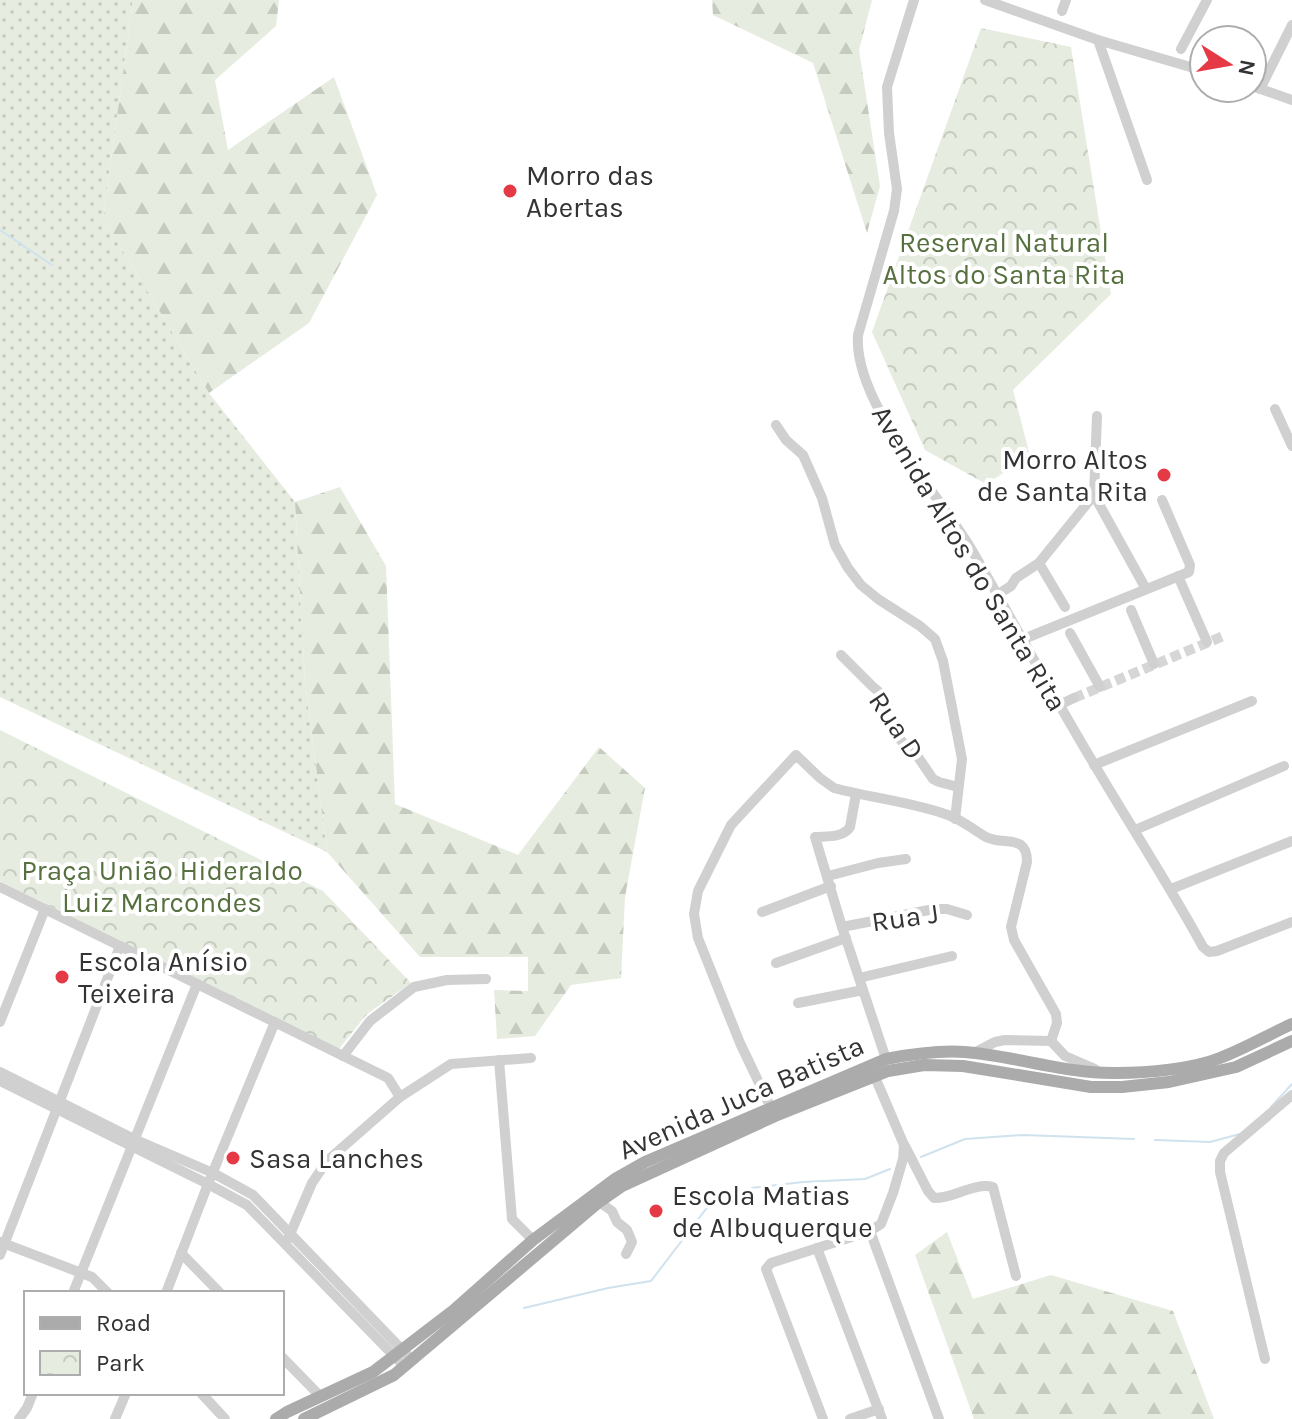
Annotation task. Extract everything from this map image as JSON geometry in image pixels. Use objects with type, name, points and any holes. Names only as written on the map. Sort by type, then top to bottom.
[{"type":"main road","name":"Avenida Juca Batista","points":[[304,1419],[394,1375],[404,1358],[454,1310],[533,1240],[615,1179],[645,1162],[886,1059],[921,1052],[974,1053],[1103,1072],[1172,1069],[1218,1059],[1292,1024]]},
{"type":"main road","name":"Avenida Juca Batista","points":[[276,1419],[404,1358],[622,1186],[775,1116],[888,1071],[924,1065],[963,1066],[1091,1087],[1122,1087],[1169,1082],[1236,1067],[1292,1041]]},
{"type":"main road","points":[[995,1056],[1008,1074]]},
{"type":"main road","points":[[1091,1087],[1101,1081],[1103,1072]]},
{"type":"street","name":"Avenida Altos do Santa Rita","points":[[914,0],[887,87],[889,133],[897,189],[894,211],[858,335],[860,363],[872,394],[899,446],[971,549],[1021,640],[1203,947],[1209,952],[1217,951],[1292,922]]},
{"type":"street","points":[[985,0],[1098,40],[1188,66]]},
{"type":"street","points":[[1062,11],[1066,0]]},
{"type":"street","points":[[1181,49],[1207,0]]},
{"type":"street","points":[[1268,67],[1292,25]]},
{"type":"street","points":[[1098,40],[1147,180]]},
{"type":"street","points":[[1268,92],[1292,100]]},
{"type":"street","points":[[1275,409],[1292,446]]},
{"type":"street","points":[[1097,416],[1094,495],[1146,589]]},
{"type":"street","points":[[776,425],[786,440],[803,455],[822,498],[835,545],[855,577],[869,592],[935,639],[943,661],[962,759],[955,819]]},
{"type":"street","points":[[994,590],[1039,563],[1094,495]]},
{"type":"street","points":[[1021,640],[1189,572],[1191,567],[1162,500]]},
{"type":"street","points":[[1039,563],[1065,607]]},
{"type":"street","points":[[1178,576],[1207,642]]},
{"type":"street","points":[[1131,610],[1154,664]]},
{"type":"street","points":[[1070,633],[1100,687]]},
{"type":"street","name":"Rua D","points":[[841,655],[885,697],[895,732],[933,779],[958,787]]},
{"type":"street","points":[[1059,705],[1074,698]]},
{"type":"street","points":[[1094,765],[1252,701]]},
{"type":"street","points":[[771,1108],[718,990],[698,938],[694,914],[698,891],[731,825],[796,755],[834,788],[955,819],[991,839],[1021,844],[1027,851],[1024,879],[1011,927],[1014,940],[1056,1014],[1057,1023],[1051,1041]]},
{"type":"street","points":[[1135,830],[1284,766]]},
{"type":"street","points":[[856,794],[847,832],[815,837],[886,1059]]},
{"type":"street","points":[[1171,889],[1292,841]]},
{"type":"street","points":[[762,912],[829,881],[878,863],[906,859]]},
{"type":"street","points":[[0,887],[388,1078],[400,1097]]},
{"type":"street","points":[[0,1022],[45,909]]},
{"type":"street","name":"Rua J","points":[[776,963],[844,932],[934,909],[967,915]]},
{"type":"street","points":[[0,1255],[2,1243],[120,946]]},
{"type":"street","points":[[859,978],[952,956]]},
{"type":"street","points":[[343,1056],[370,1021],[414,987],[447,980],[486,979]]},
{"type":"street","points":[[74,1291],[197,984]]},
{"type":"street","points":[[798,1003],[863,990]]},
{"type":"street","points":[[167,1291],[275,1022]]},
{"type":"street","points":[[995,1056],[998,1045],[1005,1040]]},
{"type":"street","points":[[974,1053],[1005,1040],[1051,1041],[1065,1056],[1103,1072]]},
{"type":"street","points":[[288,1239],[312,1183],[327,1161],[400,1097],[451,1064],[531,1058]]},
{"type":"street","points":[[499,1060],[512,1219],[533,1240]]},
{"type":"street","points":[[0,1072],[132,1143],[211,1178],[288,1239],[404,1358]]},
{"type":"street","points":[[875,1077],[904,1145],[934,1198],[985,1185],[993,1187],[1016,1276]]},
{"type":"street","points":[[0,1081],[58,1105]]},
{"type":"street","points":[[1265,1359],[1220,1172],[1220,1161],[1224,1153],[1292,1095]]},
{"type":"street","points":[[823,1419],[766,1269],[771,1263],[870,1231],[881,1224],[903,1159],[904,1145]]},
{"type":"street","points":[[599,1202],[610,1209],[619,1225],[627,1230],[632,1242],[626,1254]]},
{"type":"street","points":[[870,1231],[939,1419]]},
{"type":"street","points":[[2,1243],[92,1277],[106,1291]]},
{"type":"street","points":[[817,1248],[880,1414],[850,1419]]},
{"type":"street","points":[[181,1253],[218,1291]]},
{"type":"street","points":[[284,1359],[321,1397]]},
{"type":"street","points":[[19,1419],[32,1395]]},
{"type":"street","points":[[115,1419],[125,1395]]},
{"type":"street","points":[[203,1395],[225,1419]]},
{"type":"green space","points":[[0,0],[133,0],[103,218],[209,393],[295,502],[305,681],[327,852],[0,697]]},
{"type":"green space","points":[[133,0],[279,0],[276,26],[215,80],[228,150],[334,77],[377,195],[309,323],[209,393],[103,218]]},
{"type":"green space","points":[[712,0],[872,0],[859,50],[880,186],[867,233],[813,63],[713,15]]},
{"type":"green space","name":"Reserval Natural Altos do Santa Rita","points":[[981,28],[1071,47],[1111,294],[1013,390],[1030,456],[986,484],[925,450],[872,332]]},
{"type":"green space","points":[[340,487],[386,566],[395,804],[518,855],[599,747],[645,788],[625,897],[621,978],[571,985],[535,1036],[497,1039],[494,990],[528,991],[528,957],[420,957],[327,852],[305,681],[295,502]]},
{"type":"green space","name":"Praça União Hideraldo Luiz Marcondes","points":[[0,730],[323,891],[411,983],[367,1014],[338,1050],[0,881]]},
{"type":"green space","points":[[947,1232],[973,1299],[1051,1275],[1173,1311],[1214,1419],[974,1419],[915,1255]]},
{"type":"waterway","points":[[0,230],[52,265]]},
{"type":"waterway","points":[[1271,1107],[1292,1084]]},
{"type":"waterway","points":[[1155,1140],[1210,1142],[1240,1134]]},
{"type":"waterway","points":[[921,1157],[965,1139],[1023,1135],[1134,1139]]},
{"type":"waterway","points":[[524,1308],[651,1281],[706,1209],[734,1190],[865,1179],[890,1169]]},
{"type":"tunnel","points":[[1074,698],[1226,635]]},
{"type":"place","name":"Morro das Abertas","points":[[510,191]]},
{"type":"place","name":"Morro Altos de Santa Rita","points":[[1164,475]]},
{"type":"place","name":"Escola Anísio Teixeira","points":[[62,977]]},
{"type":"place","name":"Sasa Lanches","points":[[233,1158]]},
{"type":"place","name":"Escola Matias de Albuquerque","points":[[656,1211]]}]
